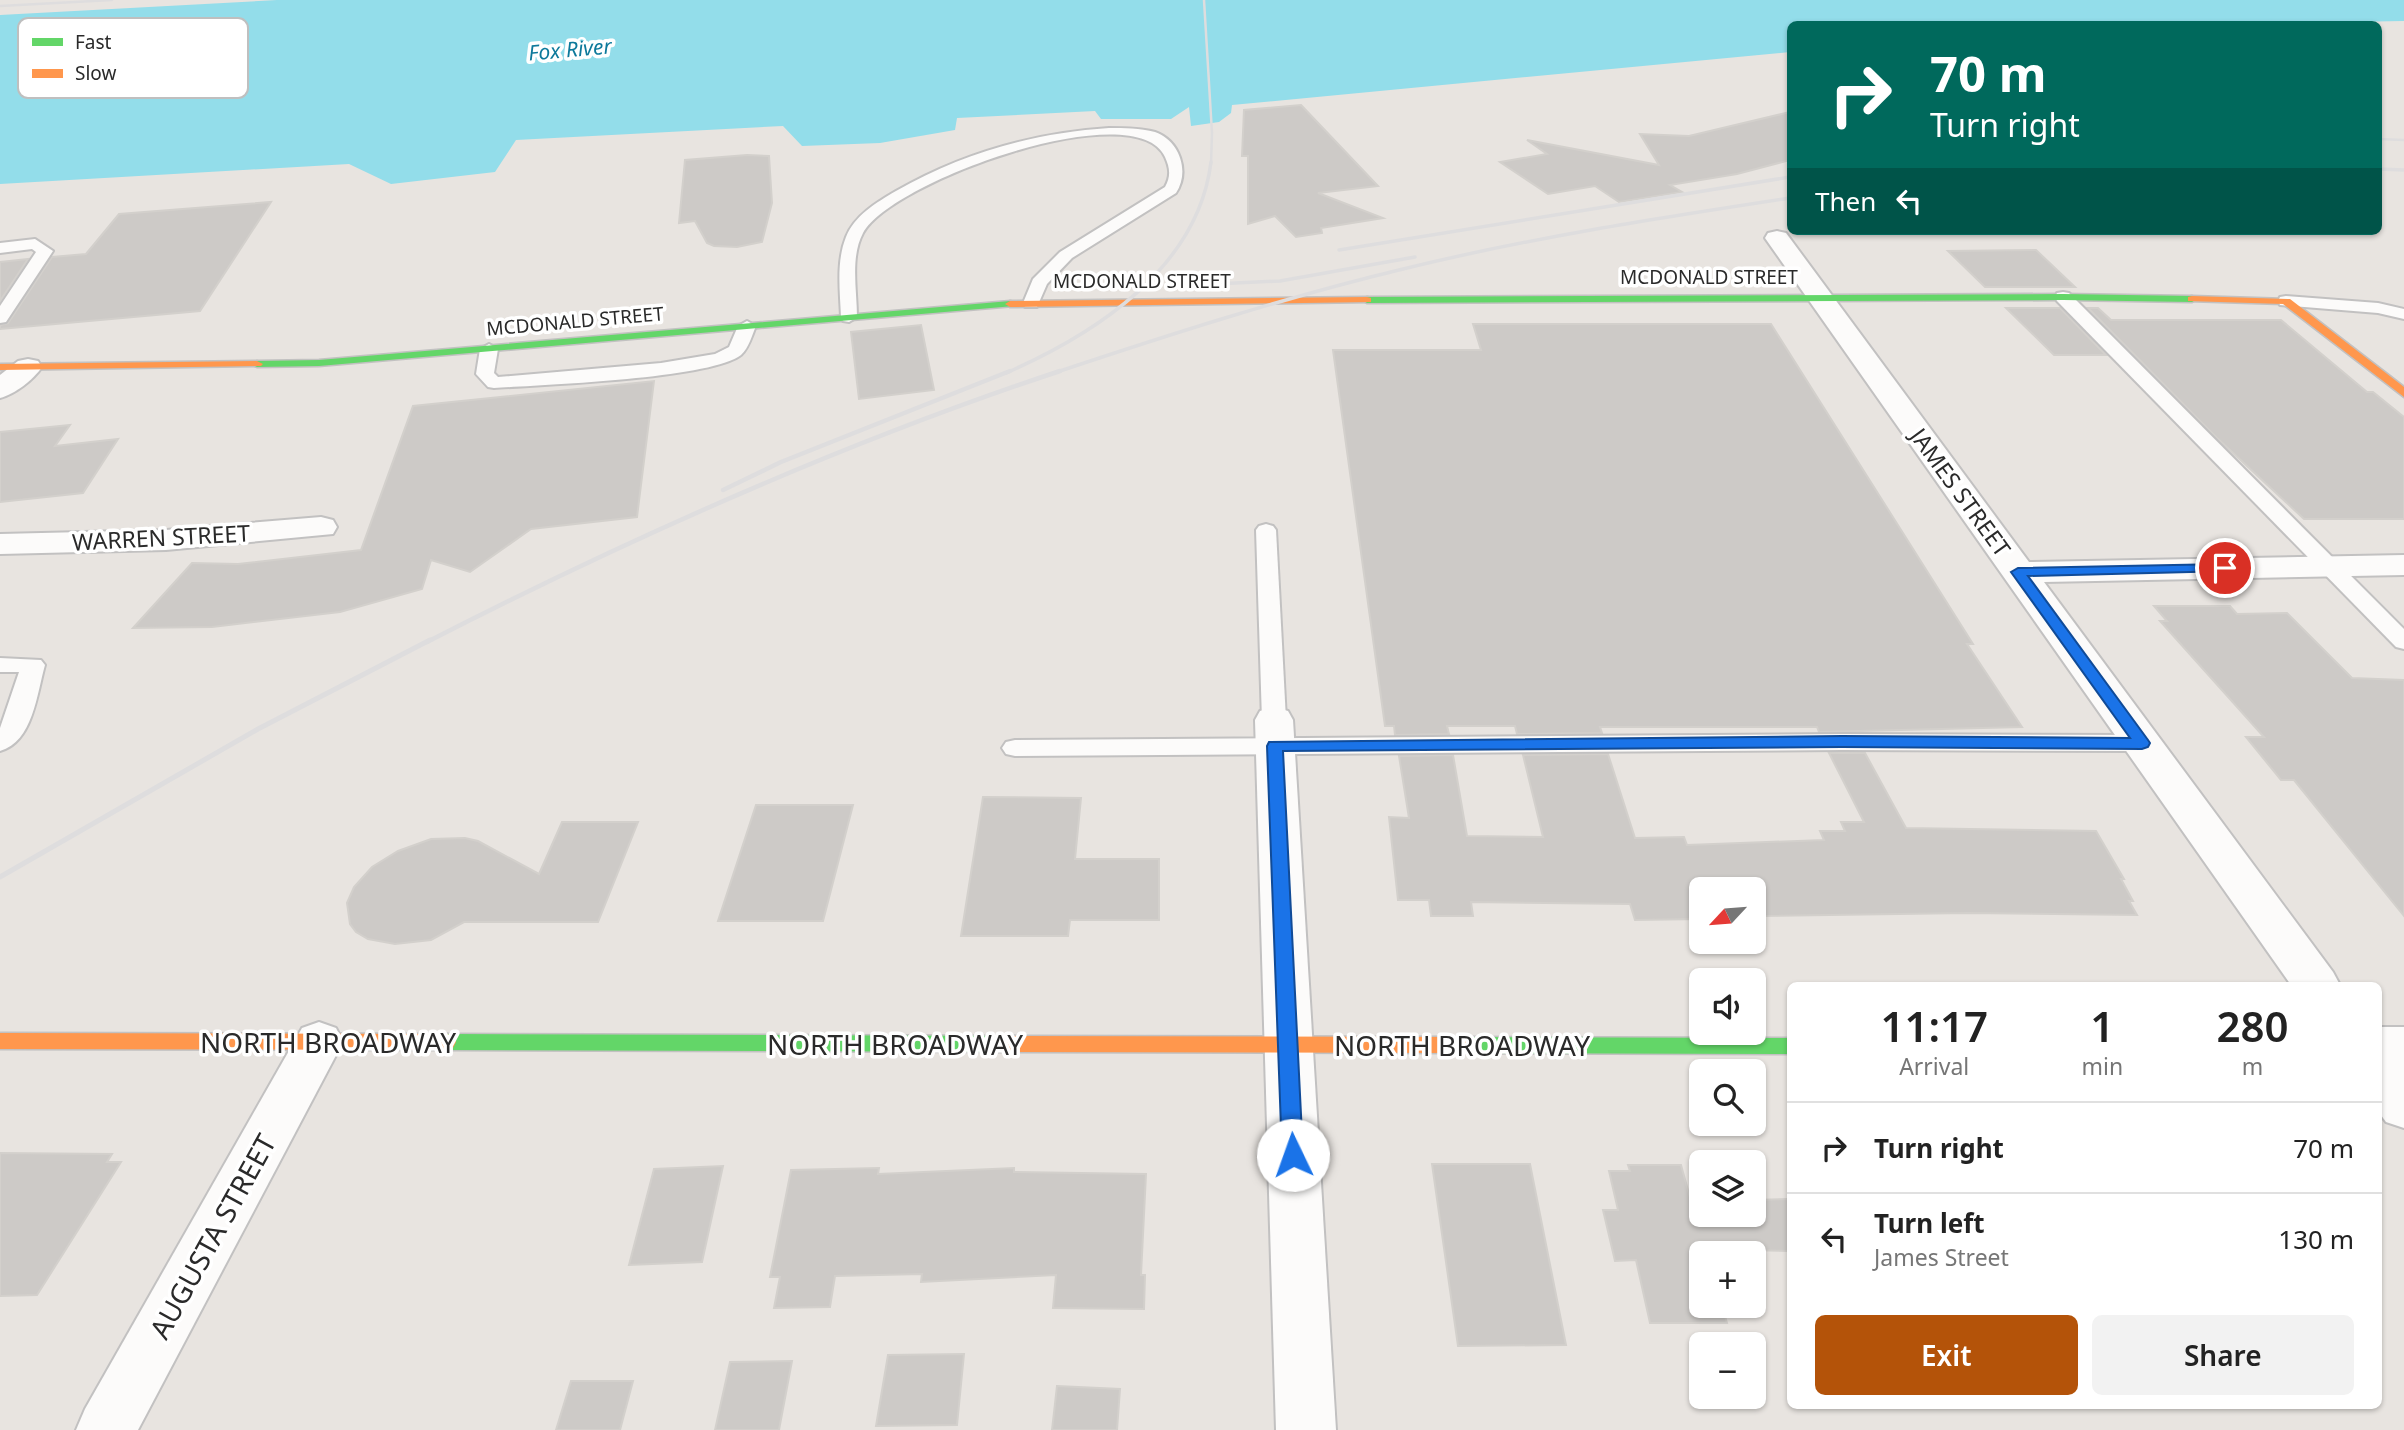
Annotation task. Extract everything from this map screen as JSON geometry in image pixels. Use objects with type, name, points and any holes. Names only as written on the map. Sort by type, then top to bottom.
[{"type":"street","name":"JAMES STREET","points":[[1777,238],[2315,982]]},
{"type":"street","name":"MCDONALD STREET","points":[[14,367],[319,363],[1031,303],[1819,297],[2286,301]]},
{"type":"street","points":[[2286,301],[2404,393]]},
{"type":"street","points":[[0,389],[14,367]]},
{"type":"street","name":"WARREN STREET","points":[[0,544],[166,540],[321,527]]},
{"type":"street","points":[[2018,572],[2404,565]]},
{"type":"street","points":[[1274,733],[1306,1430]]},
{"type":"street","name":"NORTH BROADWAY","points":[[0,1041],[1787,1046]]},
{"type":"street","name":"AUGUSTA STREET","points":[[106,1430],[319,1042]]},
{"type":"street","points":[[2382,1047],[2404,1047]]},
{"type":"street","points":[[2382,1077],[2404,1107]]},
{"type":"lane","points":[[849,317],[852,240],[872,212],[972,159],[1017,145],[1108,133],[1148,135],[1161,141],[1170,150],[1178,170],[1177,180],[1171,190],[1066,255],[1038,282],[1031,303]]},
{"type":"lane","points":[[0,248],[35,244],[45,251],[0,318]]},
{"type":"lane","points":[[2063,297],[2404,642]]},
{"type":"lane","points":[[2286,301],[2378,308],[2404,314]]},
{"type":"lane","points":[[489,349],[485,374],[495,383],[684,366],[718,360],[735,351],[747,326]]},
{"type":"lane","points":[[1266,530],[1274,733]]},
{"type":"lane","points":[[0,665],[33,665],[14,729],[0,743]]},
{"type":"lane","points":[[1015,748],[1274,733],[1842,742],[2142,743]]},
{"type":"water","name":"Fox River","points":[[277,0],[2404,0],[2404,21],[1787,21],[1787,52],[1232,105],[1231,113],[1219,122],[1191,126],[1189,107],[1171,119],[1101,119],[1095,111],[957,118],[955,130],[880,143],[802,146],[783,126],[516,140],[495,172],[391,184],[349,164],[0,184],[0,15]]},
{"type":"building","points":[[1301,105],[1378,186],[1318,193],[1383,218],[1321,228],[1322,233],[1296,237],[1275,216],[1248,224],[1248,156],[1242,156],[1244,110]]},
{"type":"building","points":[[1787,113],[1787,161],[1737,174],[1670,185],[1682,192],[1619,202],[1595,186],[1548,194],[1500,162],[1547,154],[1527,140],[1659,165],[1640,134],[1689,136]]},
{"type":"building","points":[[769,156],[772,203],[762,242],[737,247],[714,246],[707,243],[695,221],[679,223],[685,160]]},
{"type":"building","points":[[271,202],[200,311],[0,329],[0,325],[8,323],[52,257],[86,254],[119,214]]},
{"type":"building","points":[[2036,250],[2075,287],[1985,287],[1948,251]]},
{"type":"building","points":[[28,259],[0,301],[0,262]]},
{"type":"building","points":[[2006,308],[2060,308],[2106,355],[2054,355]]},
{"type":"building","points":[[2088,308],[2098,308],[2111,320],[2281,320],[2367,392],[2373,392],[2404,417],[2404,519],[2304,519],[2217,438]]},
{"type":"building","points":[[1473,324],[1771,324],[1973,644],[1967,644],[2022,727],[1819,732],[1817,727],[1600,727],[1602,733],[1517,734],[1515,726],[1447,726],[1449,734],[1395,735],[1394,726],[1385,726],[1333,350],[1481,350]]},
{"type":"building","points":[[921,325],[934,390],[859,399],[851,332]]},
{"type":"building","points":[[654,381],[637,517],[531,529],[470,572],[431,560],[422,589],[340,612],[212,627],[133,628],[192,563],[238,564],[361,550],[413,406]]},
{"type":"building","points":[[70,425],[55,446],[118,439],[83,493],[0,502],[0,432]]},
{"type":"building","points":[[2154,606],[2230,606],[2237,614],[2287,613],[2352,678],[2404,680],[2404,916],[2294,780],[2281,780],[2246,737],[2264,737],[2160,621],[2167,621]]},
{"type":"building","points":[[1829,753],[1865,753],[1906,828],[2096,831],[2124,879],[2121,879],[2137,915],[1968,913],[1766,916],[1766,877],[1689,877],[1689,919],[1635,920],[1630,904],[1471,902],[1473,916],[1431,916],[1429,900],[1398,900],[1389,817],[1409,818],[1399,756],[1453,755],[1467,836],[1543,837],[1523,755],[1608,754],[1635,838],[1684,837],[1687,845],[1824,840],[1820,831],[1845,831],[1841,822],[1864,822]]},
{"type":"building","points":[[983,797],[1081,798],[1075,859],[1159,859],[1159,920],[1070,920],[1068,936],[961,936]]},
{"type":"building","points":[[756,805],[853,805],[823,921],[718,921]]},
{"type":"building","points":[[562,822],[638,822],[598,922],[464,922],[431,940],[395,944],[368,939],[356,932],[350,924],[347,903],[354,887],[372,867],[398,851],[431,839],[465,838],[478,841],[539,874]]},
{"type":"building","points":[[0,1153],[112,1154],[107,1162],[121,1162],[37,1295],[0,1296]]},
{"type":"building","points":[[1432,1164],[1530,1164],[1566,1345],[1458,1346]]},
{"type":"building","points":[[1628,1165],[1681,1165],[1689,1194],[1689,1227],[1766,1227],[1766,1200],[1787,1199],[1787,1251],[1766,1250],[1766,1241],[1689,1241],[1689,1318],[1726,1318],[1727,1323],[1650,1323],[1636,1260],[1615,1261],[1603,1210],[1618,1210],[1609,1171],[1630,1171]]},
{"type":"building","points":[[723,1166],[702,1262],[629,1265],[654,1169]]},
{"type":"building","points":[[879,1168],[878,1174],[1014,1168],[1014,1172],[1146,1174],[1141,1275],[1145,1275],[1144,1309],[1053,1308],[1056,1275],[921,1282],[922,1274],[835,1276],[830,1307],[774,1308],[780,1277],[770,1277],[791,1170]]},
{"type":"building","points":[[964,1354],[957,1425],[876,1426],[888,1355]]},
{"type":"building","points":[[792,1361],[779,1430],[715,1430],[730,1362]]},
{"type":"building","points":[[571,1381],[633,1381],[620,1430],[556,1430]]},
{"type":"building","points":[[1057,1386],[1120,1389],[1117,1430],[1052,1430]]},
{"type":"railway","points":[[0,6],[112,0]]},
{"type":"railway","points":[[1204,0],[1212,133],[1211,164]]},
{"type":"railway","points":[[2382,139],[2404,140]]},
{"type":"railway","points":[[1006,373],[1074,338],[1137,293],[1164,265],[1186,234],[1202,200],[1211,162]]},
{"type":"railway","points":[[2382,169],[2404,170]]},
{"type":"railway","points":[[1339,250],[1787,177]]},
{"type":"railway","points":[[1058,372],[1226,318],[1399,270],[1545,238],[1787,198]]},
{"type":"railway","points":[[1172,286],[1280,281],[1415,257]]},
{"type":"railway","points":[[723,490],[781,462],[1010,371]]},
{"type":"railway","points":[[427,642],[581,566],[738,494],[898,429],[1058,372]]},
{"type":"railway","points":[[0,877],[258,729],[430,640]]},
{"type":"traffic: fast","points":[[1367,300],[2063,297],[2192,299]]},
{"type":"traffic: fast","points":[[257,364],[319,363],[1010,304]]},
{"type":"traffic: fast","points":[[446,1042],[1014,1044]]},
{"type":"traffic: fast","points":[[1460,1045],[1787,1046]]},
{"type":"traffic: slow","points":[[2192,299],[2286,301],[2404,393]]},
{"type":"traffic: slow","points":[[1010,304],[1367,300]]},
{"type":"traffic: slow","points":[[0,367],[257,364]]},
{"type":"traffic: slow","points":[[0,1041],[446,1042]]},
{"type":"traffic: slow","points":[[1014,1044],[1460,1045]]},
{"type":"route","points":[[1293,1155],[1275,746],[2142,743],[2018,572],[2225,568]]}]
